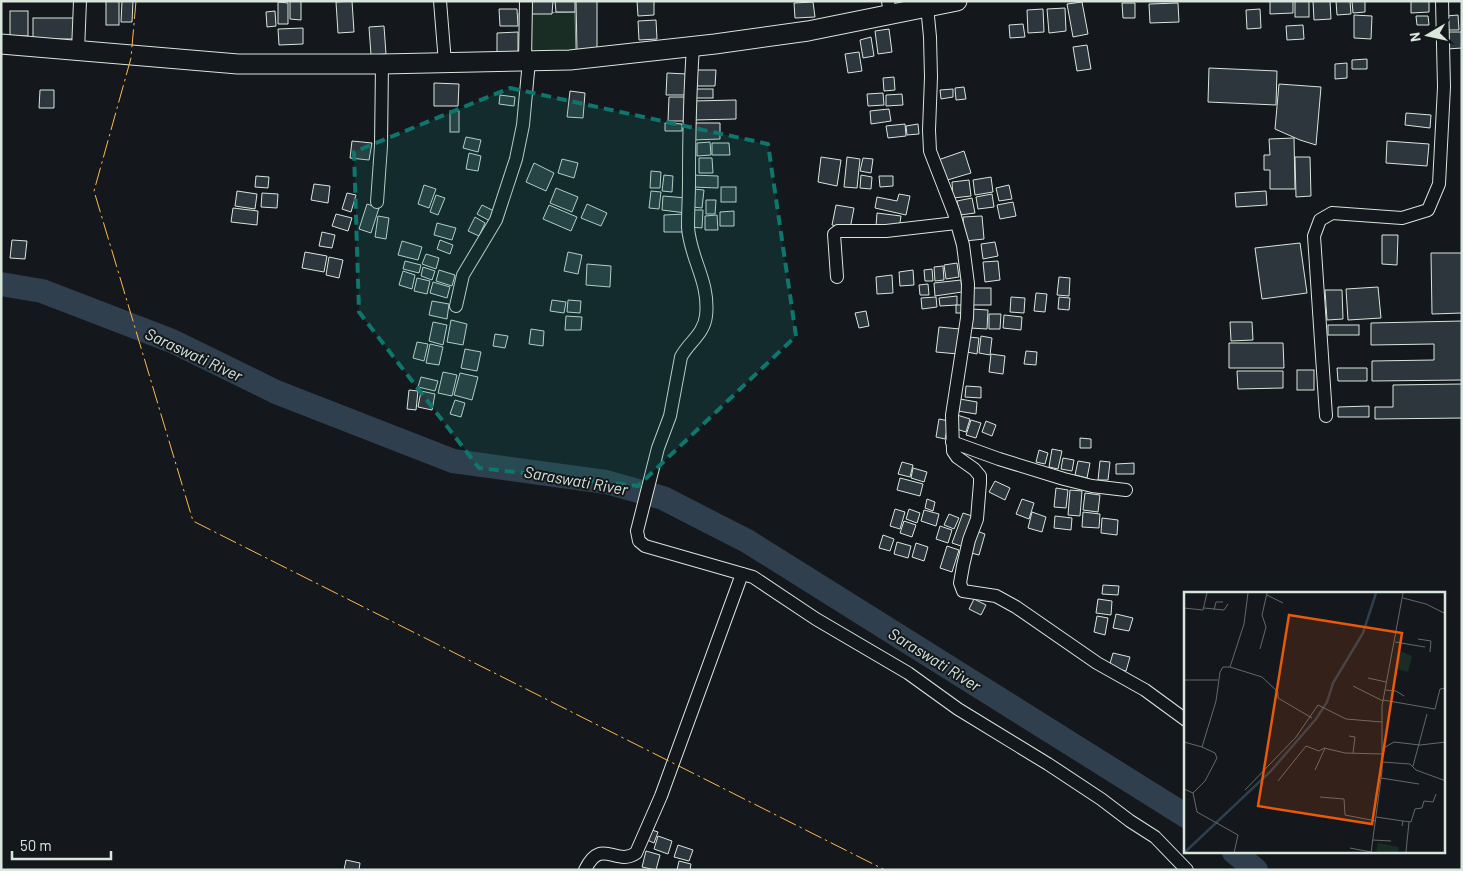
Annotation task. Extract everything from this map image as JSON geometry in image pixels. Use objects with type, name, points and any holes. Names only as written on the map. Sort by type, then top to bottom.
[{"type":"main road","points":[[1,44],[238,64],[382,64],[579,59],[693,47],[808,31],[889,8],[927,6],[957,1]]},
{"type":"street","points":[[78,51],[80,1]]},
{"type":"street","points":[[440,1],[445,63]]},
{"type":"street","points":[[456,306],[463,275],[496,220],[516,159],[523,126],[527,61],[526,1]]},
{"type":"street","points":[[1326,416],[1314,236],[1320,220],[1332,214],[1402,218],[1428,210],[1439,184],[1444,86],[1442,1]]},
{"type":"street","points":[[927,6],[931,77],[928,130],[930,151],[963,245],[966,274],[968,318],[952,415],[953,451],[957,457],[974,469],[980,476],[977,519],[969,540],[960,583],[963,591],[996,596],[1016,607],[1097,663],[1145,690],[1184,719]]},
{"type":"street","points":[[693,47],[690,90],[688,228],[694,254],[706,288],[706,318],[703,328],[681,357],[670,416],[658,448],[644,500],[637,531],[639,541],[645,546],[753,578],[816,619],[908,673],[958,709],[1071,779],[1155,837],[1187,870]]},
{"type":"street","points":[[377,202],[381,146],[382,64]]},
{"type":"street","points":[[837,277],[835,232],[842,230],[886,231],[956,223]]},
{"type":"street","points":[[952,442],[1064,479],[1092,486],[1126,490]]},
{"type":"street","points":[[585,870],[590,859],[596,855],[603,853],[624,857],[636,854],[661,796],[742,574]]},
{"type":"highlighted area","points":[[510,88],[768,144],[796,336],[638,486],[479,468],[359,312],[354,152]]},
{"type":"green space","points":[[575,12],[576,57],[520,59],[519,13]]},
{"type":"building","points":[[106,1],[119,1],[119,25],[106,25]]},
{"type":"building","points":[[122,1],[133,1],[132,22],[121,22]]},
{"type":"building","points":[[290,1],[301,1],[301,20],[290,19]]},
{"type":"building","points":[[352,1],[354,32],[338,33],[336,2]]},
{"type":"building","points":[[528,1],[553,1],[552,14],[528,14]]},
{"type":"building","points":[[555,1],[575,1],[575,12],[556,12]]},
{"type":"building","points":[[576,1],[597,1],[597,50],[577,50]]},
{"type":"building","points":[[637,1],[654,1],[654,15],[638,16]]},
{"type":"building","points":[[1270,1],[1293,1],[1293,13],[1270,14]]},
{"type":"building","points":[[1295,1],[1309,1],[1309,17],[1295,17]]},
{"type":"building","points":[[1313,1],[1330,1],[1331,19],[1314,20]]},
{"type":"building","points":[[1336,1],[1350,1],[1351,14],[1337,15]]},
{"type":"building","points":[[1352,1],[1365,1],[1365,12],[1353,13]]},
{"type":"building","points":[[1411,1],[1429,1],[1429,12],[1411,13]]},
{"type":"building","points":[[278,2],[288,3],[288,24],[278,24]]},
{"type":"building","points":[[813,2],[815,17],[795,18],[794,3]]},
{"type":"building","points":[[1082,2],[1088,34],[1073,37],[1067,4]]},
{"type":"building","points":[[1122,3],[1135,3],[1135,18],[1123,18]]},
{"type":"building","points":[[1178,3],[1179,22],[1150,23],[1149,4]]},
{"type":"building","points":[[1065,8],[1066,31],[1049,33],[1047,9]]},
{"type":"building","points":[[499,9],[517,9],[518,26],[500,26]]},
{"type":"building","points":[[1043,9],[1044,32],[1028,33],[1027,10]]},
{"type":"building","points":[[1260,9],[1261,28],[1247,29],[1246,10]]},
{"type":"building","points":[[10,11],[28,11],[28,36],[10,36]]},
{"type":"building","points":[[275,11],[276,26],[267,27],[266,12]]},
{"type":"building","points":[[1354,15],[1372,16],[1371,39],[1354,38]]},
{"type":"building","points":[[1458,15],[1459,30],[1447,30],[1446,16]]},
{"type":"building","points":[[1416,16],[1428,16],[1429,25],[1417,25]]},
{"type":"building","points":[[33,18],[76,18],[76,39],[33,39]]},
{"type":"building","points":[[656,20],[657,39],[639,40],[638,21]]},
{"type":"building","points":[[1023,24],[1025,37],[1010,38],[1009,25]]},
{"type":"building","points":[[1303,25],[1304,39],[1287,40],[1286,26]]},
{"type":"building","points":[[384,26],[386,54],[371,55],[369,27]]},
{"type":"building","points":[[303,28],[303,44],[279,45],[278,29]]},
{"type":"building","points":[[889,29],[892,52],[878,54],[875,31]]},
{"type":"building","points":[[518,32],[518,55],[497,55],[497,33]]},
{"type":"building","points":[[1447,32],[1462,32],[1462,48],[1447,49]]},
{"type":"building","points":[[871,37],[874,56],[863,58],[860,40]]},
{"type":"building","points":[[1087,45],[1091,69],[1077,71],[1073,47]]},
{"type":"building","points":[[859,52],[862,71],[848,73],[845,54]]},
{"type":"building","points":[[1367,59],[1367,69],[1352,69],[1352,60]]},
{"type":"building","points":[[1347,63],[1347,78],[1335,79],[1335,64]]},
{"type":"building","points":[[1209,68],[1277,71],[1276,105],[1208,102]]},
{"type":"building","points":[[694,70],[716,70],[715,86],[694,86]]},
{"type":"building","points":[[667,73],[687,74],[686,95],[666,95]]},
{"type":"building","points":[[894,77],[895,90],[884,91],[883,78]]},
{"type":"building","points":[[434,83],[459,84],[458,106],[434,106]]},
{"type":"building","points":[[1279,84],[1321,87],[1316,145],[1275,129]]},
{"type":"building","points":[[964,87],[966,99],[956,100],[955,88]]},
{"type":"building","points":[[695,89],[713,89],[713,98],[695,98]]},
{"type":"building","points":[[953,89],[953,97],[941,99],[940,90]]},
{"type":"building","points":[[40,90],[54,90],[54,108],[39,108]]},
{"type":"building","points":[[570,91],[585,93],[583,118],[567,117]]},
{"type":"building","points":[[883,93],[884,105],[868,106],[867,94]]},
{"type":"building","points":[[902,94],[903,105],[886,106],[886,95]]},
{"type":"building","points":[[500,95],[515,97],[514,106],[499,104]]},
{"type":"building","points":[[669,97],[685,97],[684,121],[668,121]]},
{"type":"building","points":[[736,100],[736,119],[693,120],[693,101]]},
{"type":"building","points":[[889,109],[891,121],[871,124],[870,111]]},
{"type":"building","points":[[450,111],[459,111],[459,132],[450,132]]},
{"type":"building","points":[[1406,113],[1431,115],[1430,128],[1405,125]]},
{"type":"building","points":[[665,123],[682,124],[682,131],[665,131]]},
{"type":"building","points":[[693,123],[720,123],[720,139],[693,140]]},
{"type":"building","points":[[905,124],[906,136],[888,138],[886,126]]},
{"type":"building","points":[[918,124],[919,134],[907,135],[906,126]]},
{"type":"building","points":[[466,137],[481,140],[478,152],[463,148]]},
{"type":"building","points":[[1294,138],[1295,189],[1270,189],[1270,170],[1264,170],[1264,155],[1270,155],[1269,139]]},
{"type":"building","points":[[352,141],[372,143],[369,160],[350,158]]},
{"type":"building","points":[[1387,141],[1429,144],[1427,166],[1386,163]]},
{"type":"building","points":[[710,142],[711,155],[697,156],[697,143]]},
{"type":"building","points":[[712,143],[729,143],[730,155],[712,155]]},
{"type":"building","points":[[964,151],[971,173],[944,181],[938,160]]},
{"type":"building","points":[[469,153],[481,156],[478,171],[466,169]]},
{"type":"building","points":[[821,157],[841,160],[837,186],[818,182]]},
{"type":"building","points":[[847,157],[860,159],[857,188],[844,187]]},
{"type":"building","points":[[1295,157],[1310,157],[1311,196],[1296,197]]},
{"type":"building","points":[[699,158],[712,158],[713,173],[699,173]]},
{"type":"building","points":[[863,158],[873,159],[871,173],[860,171]]},
{"type":"building","points":[[562,159],[578,163],[574,178],[558,173]]},
{"type":"building","points":[[534,163],[554,173],[546,191],[526,182]]},
{"type":"building","points":[[651,171],[661,172],[660,188],[650,188]]},
{"type":"building","points":[[664,175],[673,176],[672,192],[662,191]]},
{"type":"building","points":[[692,175],[718,176],[718,188],[692,187]]},
{"type":"building","points":[[861,175],[872,177],[871,189],[860,188]]},
{"type":"building","points":[[256,176],[269,177],[268,188],[255,187]]},
{"type":"building","points":[[879,176],[893,176],[893,186],[880,187]]},
{"type":"building","points":[[991,177],[993,192],[975,195],[973,180]]},
{"type":"building","points":[[969,180],[971,196],[953,198],[952,182]]},
{"type":"building","points":[[314,184],[330,186],[328,203],[311,200]]},
{"type":"building","points":[[424,185],[436,189],[429,208],[418,204]]},
{"type":"building","points":[[1009,185],[1012,199],[999,201],[996,188]]},
{"type":"building","points":[[721,187],[736,187],[736,202],[721,202]]},
{"type":"building","points":[[556,188],[578,197],[572,212],[550,203]]},
{"type":"building","points":[[693,189],[704,190],[702,208],[692,207]]},
{"type":"building","points":[[237,191],[257,194],[255,209],[235,206]]},
{"type":"building","points":[[651,191],[661,192],[659,209],[649,208]]},
{"type":"building","points":[[1266,191],[1267,205],[1236,207],[1235,193]]},
{"type":"building","points":[[262,193],[278,194],[277,208],[261,207]]},
{"type":"building","points":[[347,193],[356,195],[351,212],[342,209]]},
{"type":"building","points":[[899,194],[910,196],[906,215],[875,208],[877,197],[897,201]]},
{"type":"building","points":[[992,194],[994,207],[978,209],[976,197]]},
{"type":"building","points":[[436,195],[445,198],[438,215],[430,212]]},
{"type":"building","points":[[663,196],[687,198],[686,213],[662,210]]},
{"type":"building","points":[[972,198],[975,213],[960,215],[957,201]]},
{"type":"building","points":[[706,200],[716,200],[715,214],[706,214]]},
{"type":"building","points":[[1013,202],[1016,216],[1000,219],[997,205]]},
{"type":"building","points":[[367,204],[379,208],[371,233],[359,229]]},
{"type":"building","points":[[587,204],[607,213],[601,226],[581,218]]},
{"type":"building","points":[[482,205],[494,211],[490,221],[477,214]]},
{"type":"building","points":[[549,205],[577,217],[571,231],[543,219]]},
{"type":"building","points":[[836,205],[854,208],[850,229],[832,225]]},
{"type":"building","points":[[233,208],[258,211],[257,225],[231,222]]},
{"type":"building","points":[[691,210],[703,210],[702,228],[690,227]]},
{"type":"building","points":[[734,211],[734,226],[720,226],[720,212]]},
{"type":"building","points":[[877,213],[901,216],[899,229],[876,226]]},
{"type":"building","points":[[336,214],[352,218],[348,231],[332,226]]},
{"type":"building","points":[[685,214],[685,232],[664,232],[664,215]]},
{"type":"building","points":[[717,215],[718,230],[705,230],[705,216]]},
{"type":"building","points":[[378,216],[389,218],[386,239],[375,237]]},
{"type":"building","points":[[982,216],[984,239],[965,241],[963,217]]},
{"type":"building","points":[[475,217],[485,223],[479,236],[468,231]]},
{"type":"building","points":[[437,223],[456,228],[452,240],[434,235]]},
{"type":"building","points":[[322,232],[335,235],[332,248],[319,246]]},
{"type":"building","points":[[1382,235],[1398,235],[1397,265],[1382,264]]},
{"type":"building","points":[[12,240],[27,241],[25,259],[10,258]]},
{"type":"building","points":[[440,240],[453,245],[450,254],[437,249]]},
{"type":"building","points":[[402,241],[422,247],[418,260],[398,255]]},
{"type":"building","points":[[995,242],[998,256],[983,259],[981,244]]},
{"type":"building","points":[[1300,243],[1307,293],[1262,299],[1255,248]]},
{"type":"building","points":[[305,252],[327,256],[324,272],[302,268]]},
{"type":"building","points":[[568,252],[582,255],[578,274],[564,271]]},
{"type":"building","points":[[1431,253],[1462,253],[1462,313],[1432,314]]},
{"type":"building","points":[[426,254],[439,258],[436,269],[422,264]]},
{"type":"building","points":[[329,257],[343,260],[339,278],[326,275]]},
{"type":"building","points":[[405,261],[421,265],[419,273],[403,269]]},
{"type":"building","points":[[998,261],[1000,280],[985,282],[983,262]]},
{"type":"building","points":[[957,263],[959,277],[946,279],[944,265]]},
{"type":"building","points":[[587,264],[611,266],[610,287],[586,285]]},
{"type":"building","points":[[943,266],[944,280],[935,281],[934,267]]},
{"type":"building","points":[[423,267],[435,271],[432,280],[421,276]]},
{"type":"building","points":[[932,269],[933,281],[925,281],[924,270]]},
{"type":"building","points":[[439,270],[455,275],[452,286],[436,281]]},
{"type":"building","points":[[913,270],[914,285],[900,286],[899,272]]},
{"type":"building","points":[[403,271],[415,275],[412,289],[399,285]]},
{"type":"building","points":[[892,275],[893,293],[877,294],[876,277]]},
{"type":"building","points":[[1059,277],[1070,278],[1069,296],[1057,295]]},
{"type":"building","points":[[417,278],[430,281],[427,294],[414,291]]},
{"type":"building","points":[[961,280],[962,292],[935,296],[934,283]]},
{"type":"building","points":[[433,282],[450,287],[447,298],[430,293]]},
{"type":"building","points":[[928,284],[929,295],[920,295],[919,285]]},
{"type":"building","points":[[1378,287],[1381,318],[1348,320],[1346,289]]},
{"type":"building","points":[[970,288],[991,288],[991,305],[970,305]]},
{"type":"building","points":[[1325,290],[1342,290],[1343,319],[1327,320]]},
{"type":"building","points":[[1036,293],[1047,294],[1045,312],[1034,311]]},
{"type":"building","points":[[957,296],[957,305],[940,306],[939,298]]},
{"type":"building","points":[[936,297],[937,307],[922,309],[921,298]]},
{"type":"building","points":[[1011,297],[1025,298],[1024,313],[1010,312]]},
{"type":"building","points":[[1059,297],[1070,298],[1069,310],[1058,309]]},
{"type":"building","points":[[552,300],[566,302],[564,313],[550,311]]},
{"type":"building","points":[[568,300],[581,301],[580,313],[567,312]]},
{"type":"building","points":[[432,301],[449,304],[447,319],[429,315]]},
{"type":"building","points":[[956,305],[966,305],[966,313],[956,313]]},
{"type":"building","points":[[971,309],[988,310],[987,329],[970,328]]},
{"type":"building","points":[[866,311],[869,326],[859,328],[855,313]]},
{"type":"building","points":[[989,314],[1001,314],[1000,329],[989,329]]},
{"type":"building","points":[[1004,315],[1022,317],[1021,330],[1003,328]]},
{"type":"building","points":[[566,316],[582,317],[581,330],[565,330]]},
{"type":"building","points":[[451,320],[467,324],[463,345],[447,342]]},
{"type":"building","points":[[1462,321],[1462,380],[1372,381],[1372,361],[1434,360],[1434,344],[1371,345],[1371,323]]},
{"type":"building","points":[[433,322],[447,325],[443,345],[429,341]]},
{"type":"building","points":[[1230,322],[1252,322],[1253,340],[1231,341]]},
{"type":"building","points":[[1328,325],[1359,325],[1359,335],[1328,335]]},
{"type":"building","points":[[939,327],[960,329],[958,354],[936,352]]},
{"type":"building","points":[[531,329],[544,331],[543,346],[529,344]]},
{"type":"building","points":[[495,334],[508,336],[505,348],[493,346]]},
{"type":"building","points":[[981,336],[992,338],[990,355],[979,353]]},
{"type":"building","points":[[969,337],[979,338],[977,354],[967,352]]},
{"type":"building","points":[[417,342],[428,344],[424,361],[413,358]]},
{"type":"building","points":[[1229,343],[1283,343],[1284,368],[1229,368]]},
{"type":"building","points":[[430,344],[443,347],[439,365],[426,363]]},
{"type":"building","points":[[465,349],[481,352],[477,371],[461,368]]},
{"type":"building","points":[[1026,351],[1037,352],[1036,365],[1024,364]]},
{"type":"building","points":[[991,354],[1005,356],[1003,374],[989,372]]},
{"type":"building","points":[[1337,368],[1367,368],[1367,381],[1338,381]]},
{"type":"building","points":[[1297,370],[1314,370],[1314,390],[1297,390]]},
{"type":"building","points":[[1237,371],[1283,371],[1283,388],[1238,389]]},
{"type":"building","points":[[443,372],[457,375],[452,396],[438,393]]},
{"type":"building","points":[[460,373],[478,377],[472,400],[454,395]]},
{"type":"building","points":[[421,377],[438,381],[435,391],[418,387]]},
{"type":"building","points":[[1462,384],[1462,418],[1375,419],[1375,407],[1393,407],[1393,385]]},
{"type":"building","points":[[966,386],[981,387],[981,398],[965,397]]},
{"type":"building","points":[[409,390],[418,391],[416,410],[407,409]]},
{"type":"building","points":[[421,391],[435,394],[432,410],[418,407]]},
{"type":"building","points":[[960,399],[977,402],[976,414],[958,411]]},
{"type":"building","points":[[455,400],[465,403],[461,417],[450,414]]},
{"type":"building","points":[[1369,406],[1369,417],[1338,417],[1338,407]]},
{"type":"building","points":[[957,415],[970,419],[966,432],[953,428]]},
{"type":"building","points":[[939,419],[949,421],[945,439],[936,437]]},
{"type":"building","points":[[971,420],[981,423],[976,438],[966,435]]},
{"type":"building","points":[[986,421],[996,425],[992,436],[982,432]]},
{"type":"building","points":[[1080,438],[1091,439],[1091,448],[1080,448]]},
{"type":"building","points":[[1052,449],[1062,451],[1058,469],[1049,467]]},
{"type":"building","points":[[1039,450],[1048,453],[1045,464],[1036,462]]},
{"type":"building","points":[[1063,458],[1074,460],[1072,471],[1061,469]]},
{"type":"building","points":[[1078,461],[1090,463],[1087,478],[1075,475]]},
{"type":"building","points":[[1100,461],[1110,462],[1108,480],[1098,480]]},
{"type":"building","points":[[902,462],[913,465],[910,477],[898,474]]},
{"type":"building","points":[[1134,463],[1134,474],[1116,474],[1116,464]]},
{"type":"building","points":[[913,468],[927,472],[924,482],[911,478]]},
{"type":"building","points":[[900,478],[923,484],[920,496],[897,490]]},
{"type":"building","points":[[995,481],[1010,488],[1005,500],[989,492]]},
{"type":"building","points":[[1056,488],[1068,490],[1066,508],[1054,507]]},
{"type":"building","points":[[1070,490],[1082,491],[1080,516],[1068,515]]},
{"type":"building","points":[[1085,493],[1100,495],[1098,512],[1083,510]]},
{"type":"building","points":[[927,499],[935,502],[933,511],[925,508]]},
{"type":"building","points":[[1022,499],[1034,503],[1029,519],[1016,514]]},
{"type":"building","points":[[895,509],[905,512],[900,529],[890,526]]},
{"type":"building","points":[[909,509],[920,513],[917,523],[906,519]]},
{"type":"building","points":[[924,510],[939,514],[936,526],[921,521]]},
{"type":"building","points":[[1032,512],[1046,517],[1042,532],[1028,528]]},
{"type":"building","points":[[1083,512],[1100,514],[1099,528],[1082,527]]},
{"type":"building","points":[[963,513],[975,517],[964,547],[952,543]]},
{"type":"building","points":[[949,514],[959,518],[954,529],[944,525]]},
{"type":"building","points":[[1055,516],[1072,518],[1071,530],[1054,528]]},
{"type":"building","points":[[1102,518],[1118,520],[1117,535],[1101,533]]},
{"type":"building","points":[[904,521],[916,525],[912,537],[900,533]]},
{"type":"building","points":[[940,526],[952,530],[948,543],[936,539]]},
{"type":"building","points":[[974,530],[985,534],[979,555],[967,552]]},
{"type":"building","points":[[883,535],[894,539],[890,551],[879,548]]},
{"type":"building","points":[[897,542],[911,546],[908,558],[894,554]]},
{"type":"building","points":[[916,543],[928,547],[924,561],[912,557]]},
{"type":"building","points":[[947,546],[959,550],[952,572],[940,568]]},
{"type":"building","points":[[1103,585],[1119,586],[1118,595],[1102,594]]},
{"type":"building","points":[[974,599],[986,605],[981,615],[969,609]]},
{"type":"building","points":[[1098,599],[1112,601],[1111,615],[1096,613]]},
{"type":"building","points":[[1116,614],[1133,618],[1129,631],[1113,628]]},
{"type":"building","points":[[1097,616],[1108,618],[1105,635],[1094,632]]},
{"type":"building","points":[[1113,653],[1130,657],[1126,671],[1109,667]]},
{"type":"building","points":[[649,829],[658,832],[654,843],[645,839]]},
{"type":"building","points":[[658,836],[672,841],[668,854],[654,849]]},
{"type":"building","points":[[678,845],[693,850],[689,861],[674,857]]},
{"type":"building","points":[[646,851],[660,855],[656,870],[642,867]]},
{"type":"building","points":[[346,860],[360,863],[359,870],[344,870]]},
{"type":"building","points":[[679,861],[691,864],[690,870],[677,870]]},
{"type":"waterway","name":"Saraswati River","points":[[1,284],[42,291],[172,341],[276,392],[453,461],[606,482],[663,498],[747,541],[1184,815]]},
{"type":"waterway","name":"Saraswati River","points":[[1236,854],[1256,870]]},
{"type":"power","points":[[136,1],[131,58],[94,191],[193,521],[885,870]]}]
